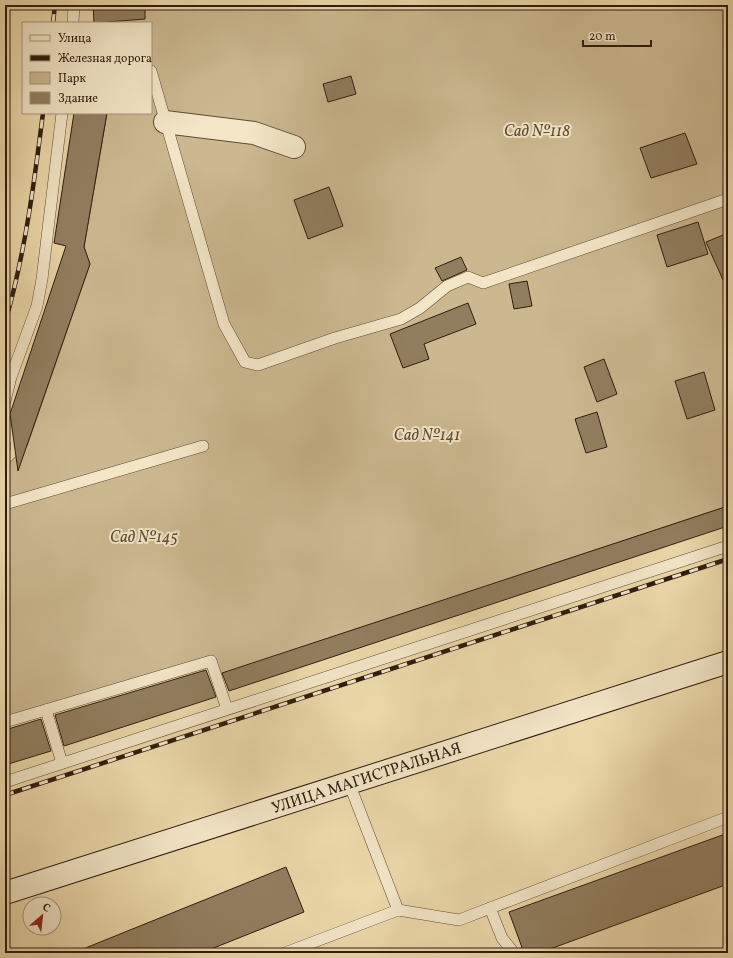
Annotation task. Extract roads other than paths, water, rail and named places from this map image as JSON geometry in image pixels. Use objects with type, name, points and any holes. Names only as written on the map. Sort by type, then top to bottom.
[{"type":"main road","points":[[165,122],[254,133],[294,147]]},
{"type":"main road","name":"УЛИЦА МАГИСТРАЛЬНАЯ","points":[[5,893],[728,662]]},
{"type":"lane","points":[[73,22],[74,5]]},
{"type":"lane","points":[[152,75],[224,324],[245,362],[258,366],[335,338],[401,319],[420,308],[446,286],[468,277],[484,283],[728,199]]},
{"type":"lane","points":[[5,401],[37,306],[42,279],[62,114]]},
{"type":"lane","points":[[5,504],[203,446]]},
{"type":"lane","points":[[5,782],[728,546]]},
{"type":"lane","points":[[5,722],[211,660],[227,709]]},
{"type":"lane","points":[[46,710],[62,763]]},
{"type":"lane","points":[[349,783],[398,910]]},
{"type":"lane","points":[[285,953],[398,910],[459,920],[728,817]]},
{"type":"lane","points":[[490,908],[502,938],[514,953]]},
{"type":"railway","points":[[53,22],[55,5]]},
{"type":"railway","points":[[5,323],[23,245],[43,114]]},
{"type":"railway","points":[[5,795],[728,559]]},
{"type":"park label","name":"Сад №118","points":[[537,130]]},
{"type":"park label","name":"Сад №141","points":[[427,434]]},
{"type":"park label","name":"Сад №145","points":[[144,536]]}]
